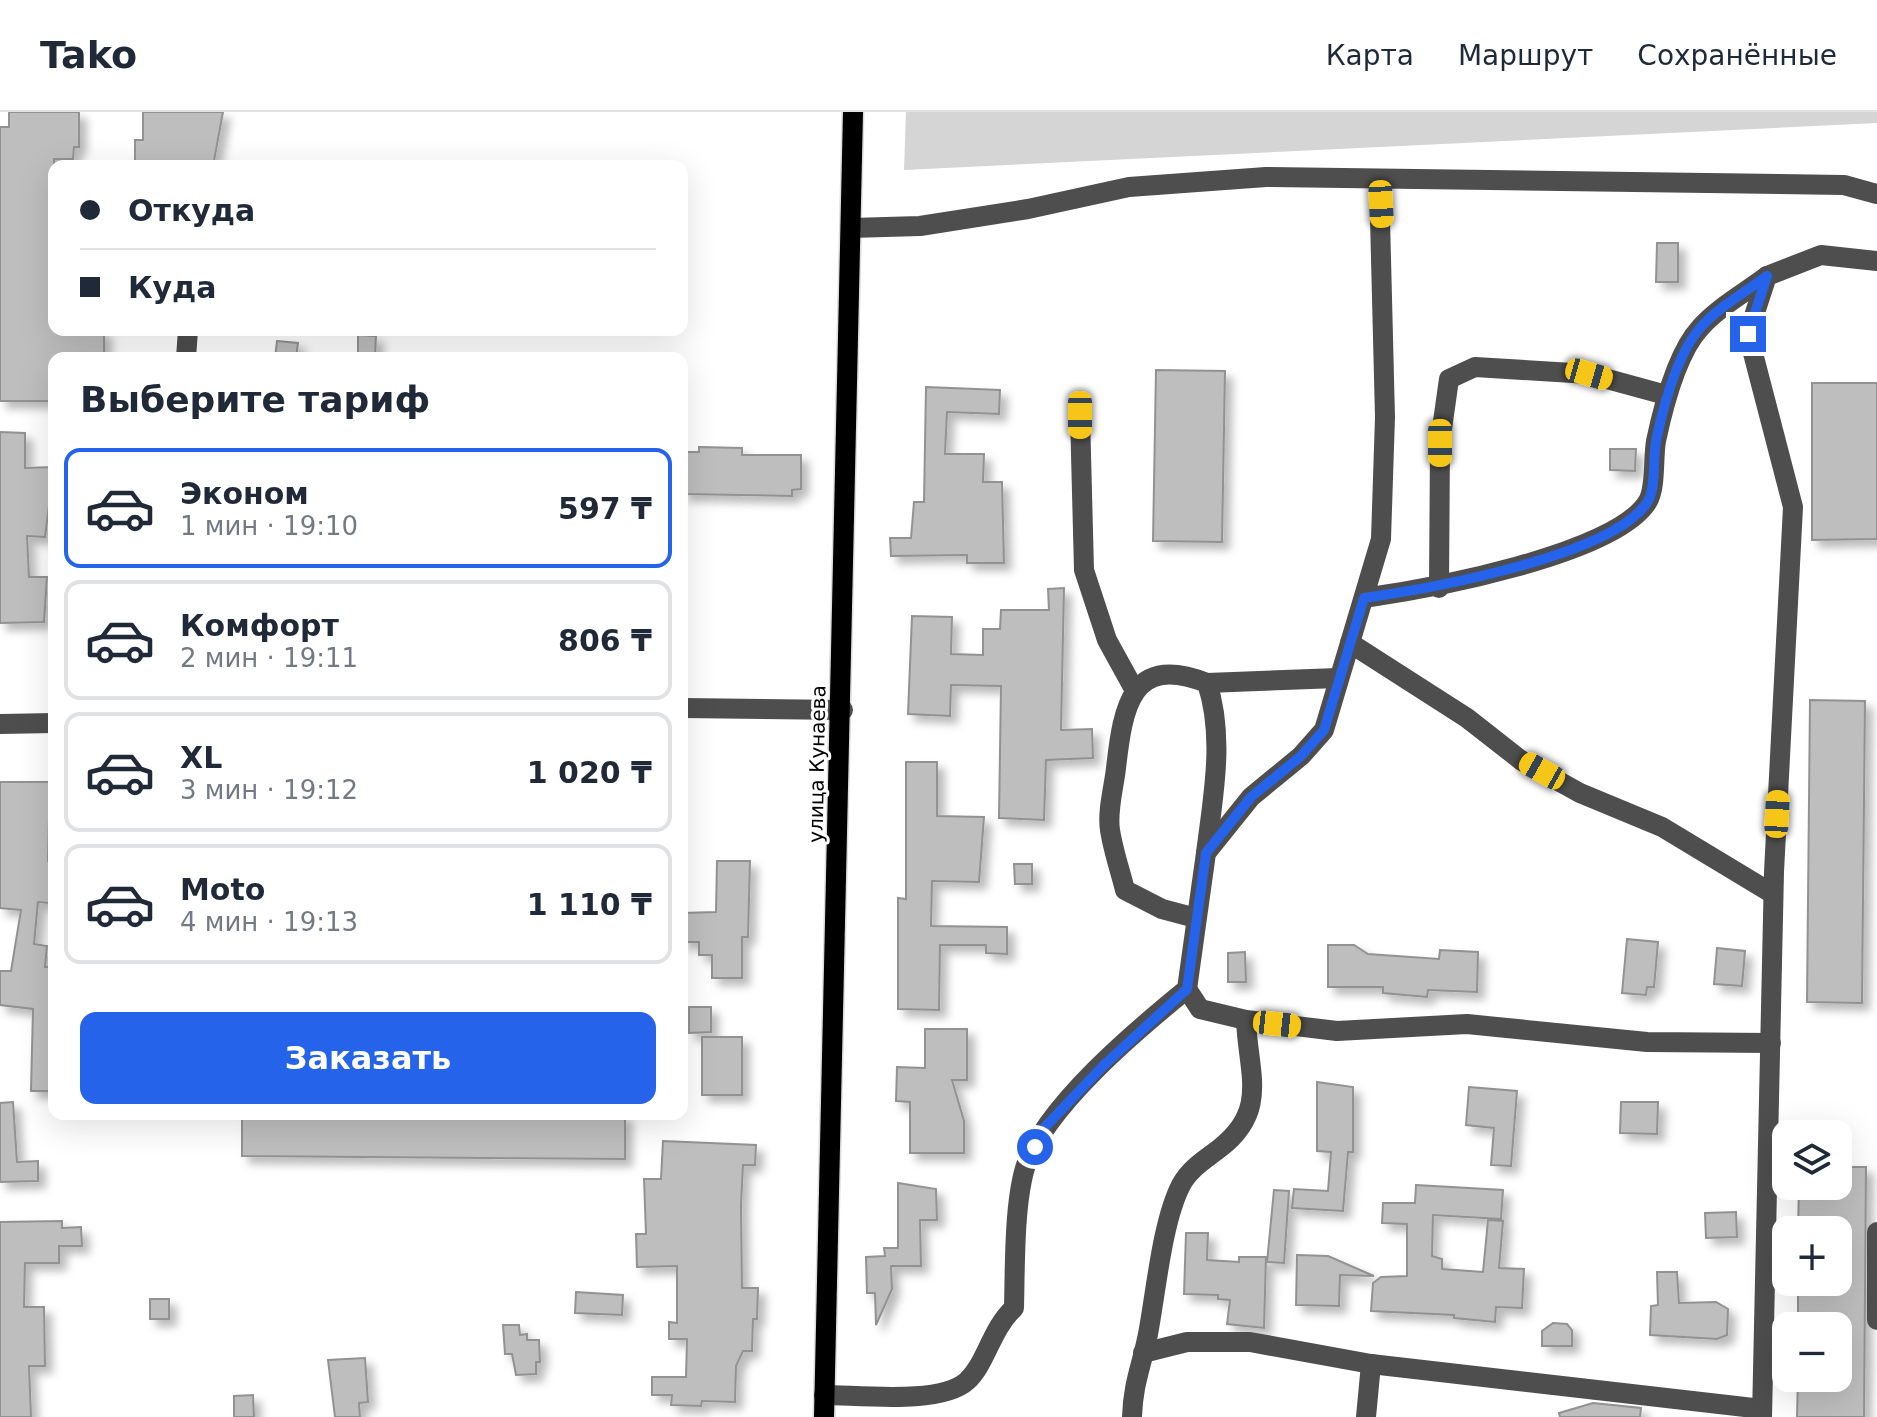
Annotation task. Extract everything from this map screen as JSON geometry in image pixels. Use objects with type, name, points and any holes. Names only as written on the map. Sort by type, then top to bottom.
[{"type":"main road","name":"улица Кунаева","points":[[824,1417],[843,710],[843,480],[853,112]]},
{"type":"street","points":[[851,228],[920,226],[1028,209],[1129,187],[1266,177],[1844,185],[1877,194]]},
{"type":"street","points":[[1206,853],[1251,797],[1301,756],[1324,730],[1381,539],[1385,417],[1379,179]]},
{"type":"street","points":[[1364,598],[1439,588],[1560,552],[1626,525],[1649,499],[1654,452],[1666,395],[1699,329],[1767,276],[1821,255],[1877,261]]},
{"type":"street","points":[[1143,1353],[1187,1342],[1250,1342],[1371,1364],[1762,1413],[1773,894],[1793,507],[1748,334],[1767,276]]},
{"type":"street","points":[[1439,588],[1440,443],[1449,379],[1475,367],[1589,374],[1666,395]]},
{"type":"street","points":[[1080,415],[1084,570],[1107,640],[1134,689]]},
{"type":"street","points":[[1350,643],[1467,718],[1522,761],[1580,793],[1662,827],[1773,894]]},
{"type":"street","points":[[1196,918],[1162,909],[1125,890],[1109,827],[1121,725],[1134,689],[1151,676],[1186,675],[1207,683],[1338,678]]},
{"type":"street","points":[[1207,683],[1216,710],[1215,773],[1187,989],[1200,1009],[1246,1020],[1337,1031],[1467,1024],[1647,1042],[1771,1043]]},
{"type":"street","points":[[688,708],[843,710]]},
{"type":"street","points":[[0,724],[48,723]]},
{"type":"street","points":[[824,1395],[935,1395],[967,1382],[999,1322],[1014,1308],[1025,1168],[1045,1127],[1149,1020],[1187,989]]},
{"type":"street","points":[[1132,1417],[1133,1383],[1143,1353],[1160,1265],[1181,1185],[1199,1163],[1223,1146],[1243,1125],[1255,1098],[1246,1020]]},
{"type":"street","points":[[1877,1232],[1877,1320]]},
{"type":"street","points":[[1366,1417],[1371,1364]]},
{"type":"shaded area","points":[[906,112],[1877,112],[1877,123],[904,170]]},
{"type":"building","points":[[9,112],[79,112],[79,147],[74,147],[73,159],[48,160],[48,336],[104,336],[104,352],[48,352],[48,401],[0,401],[0,127],[9,127]]},
{"type":"building","points":[[143,112],[223,112],[214,160],[135,160],[135,140],[143,140]]},
{"type":"building","points":[[1657,243],[1678,243],[1678,282],[1656,282]]},
{"type":"building","points":[[358,336],[376,336],[375,352],[358,352]]},
{"type":"building","points":[[277,341],[298,343],[297,352],[276,352]]},
{"type":"building","points":[[1156,370],[1225,371],[1222,542],[1153,541]]},
{"type":"building","points":[[1812,383],[1877,383],[1877,539],[1812,540]]},
{"type":"building","points":[[926,387],[1000,390],[999,414],[947,412],[945,454],[984,454],[983,482],[1002,482],[1004,563],[967,563],[967,555],[891,556],[890,538],[911,538],[914,502],[924,502]]},
{"type":"building","points":[[0,432],[25,433],[25,468],[48,467],[45,537],[27,536],[29,577],[47,577],[44,622],[0,623]]},
{"type":"building","points":[[699,447],[742,448],[742,455],[801,455],[801,489],[792,490],[792,496],[688,494],[688,452],[699,452]]},
{"type":"building","points":[[1610,449],[1636,449],[1635,471],[1610,470]]},
{"type":"building","points":[[1064,588],[1061,730],[1092,729],[1093,758],[1046,760],[1044,820],[999,818],[1001,686],[951,685],[950,716],[908,714],[912,616],[952,617],[951,654],[983,655],[983,629],[1000,629],[1001,610],[1049,610],[1048,589]]},
{"type":"building","points":[[1810,700],[1865,701],[1862,1003],[1807,1002]]},
{"type":"building","points":[[906,762],[937,762],[937,816],[984,817],[979,882],[932,881],[931,926],[1007,927],[1007,954],[986,953],[986,945],[940,945],[939,1010],[898,1009],[898,898],[906,899]]},
{"type":"building","points":[[0,782],[48,782],[48,903],[38,902],[34,944],[47,946],[48,1091],[31,1091],[33,1009],[0,1005],[0,971],[11,971],[21,910],[0,908]]},
{"type":"building","points":[[717,861],[750,861],[748,937],[742,937],[742,978],[712,978],[712,955],[699,955],[699,942],[688,942],[688,913],[716,912]]},
{"type":"building","points":[[1014,864],[1032,864],[1032,884],[1015,884]]},
{"type":"building","points":[[1627,939],[1658,942],[1654,987],[1647,987],[1646,995],[1622,993]]},
{"type":"building","points":[[1328,945],[1354,945],[1368,954],[1439,959],[1440,950],[1478,952],[1477,992],[1428,990],[1427,997],[1383,993],[1383,987],[1328,987]]},
{"type":"building","points":[[1717,948],[1745,951],[1742,986],[1714,984]]},
{"type":"building","points":[[1245,952],[1246,982],[1228,982],[1228,953]]},
{"type":"building","points":[[689,1007],[711,1007],[711,1032],[689,1033]]},
{"type":"building","points":[[925,1029],[967,1029],[967,1080],[952,1080],[964,1121],[964,1153],[910,1153],[910,1102],[896,1101],[897,1067],[925,1068]]},
{"type":"building","points":[[702,1037],[742,1037],[742,1095],[702,1095]]},
{"type":"building","points":[[1317,1082],[1353,1087],[1353,1152],[1348,1152],[1343,1211],[1292,1208],[1294,1189],[1328,1191],[1331,1152],[1317,1151]]},
{"type":"building","points":[[1469,1087],[1517,1091],[1511,1166],[1491,1165],[1494,1128],[1466,1125]]},
{"type":"building","points":[[13,1102],[17,1162],[38,1161],[38,1181],[0,1182],[0,1103]]},
{"type":"building","points":[[1621,1102],[1658,1102],[1657,1134],[1620,1133]]},
{"type":"building","points":[[242,1120],[625,1120],[625,1159],[242,1156]]},
{"type":"building","points":[[663,1141],[756,1145],[755,1165],[743,1165],[741,1205],[742,1288],[758,1288],[757,1319],[753,1319],[752,1351],[743,1351],[736,1366],[735,1402],[702,1401],[701,1406],[671,1405],[672,1395],[652,1395],[652,1377],[686,1377],[687,1339],[669,1339],[669,1322],[677,1323],[677,1266],[637,1267],[636,1234],[646,1234],[644,1179],[661,1179]]},
{"type":"building","points":[[1852,1167],[1866,1167],[1864,1417],[1797,1417],[1798,1392],[1852,1392],[1852,1312],[1798,1312],[1798,1296],[1852,1296],[1852,1216],[1798,1216],[1799,1200],[1852,1200]]},
{"type":"building","points":[[898,1183],[936,1189],[937,1220],[920,1220],[921,1266],[891,1266],[892,1289],[876,1325],[875,1293],[867,1293],[866,1257],[885,1256],[884,1248],[898,1248]]},
{"type":"building","points":[[1416,1185],[1503,1190],[1501,1219],[1433,1215],[1432,1256],[1442,1259],[1442,1269],[1483,1272],[1488,1220],[1503,1221],[1499,1268],[1524,1269],[1522,1308],[1496,1307],[1495,1322],[1454,1318],[1454,1315],[1371,1311],[1373,1283],[1381,1277],[1407,1276],[1407,1224],[1382,1223],[1383,1203],[1415,1203]]},
{"type":"building","points":[[1274,1190],[1289,1191],[1284,1263],[1267,1262]]},
{"type":"building","points":[[1736,1212],[1737,1237],[1706,1238],[1705,1213]]},
{"type":"building","points":[[62,1221],[62,1228],[81,1227],[82,1246],[59,1246],[59,1263],[25,1263],[24,1307],[44,1307],[45,1366],[29,1366],[31,1417],[0,1417],[0,1222]]},
{"type":"building","points":[[1186,1233],[1208,1233],[1207,1260],[1239,1262],[1239,1257],[1266,1257],[1264,1328],[1227,1324],[1230,1300],[1218,1299],[1218,1295],[1184,1294]]},
{"type":"building","points":[[1297,1255],[1328,1256],[1374,1276],[1340,1275],[1339,1306],[1296,1305]]},
{"type":"building","points":[[1657,1272],[1677,1272],[1679,1303],[1716,1302],[1728,1309],[1727,1335],[1717,1339],[1650,1335],[1651,1306],[1658,1305]]},
{"type":"building","points":[[576,1292],[623,1295],[622,1315],[575,1313]]},
{"type":"building","points":[[150,1299],[169,1299],[169,1319],[150,1319]]},
{"type":"building","points":[[1553,1323],[1567,1324],[1572,1330],[1572,1346],[1542,1346],[1542,1331]]},
{"type":"building","points":[[503,1325],[519,1325],[520,1335],[527,1334],[527,1340],[539,1340],[540,1362],[536,1362],[536,1374],[516,1375],[512,1354],[505,1354]]},
{"type":"building","points":[[365,1358],[368,1402],[359,1403],[360,1417],[335,1417],[328,1360]]},
{"type":"building","points":[[253,1395],[254,1417],[234,1417],[234,1396]]},
{"type":"building","points":[[1593,1403],[1641,1408],[1640,1417],[1560,1417],[1559,1413]]},
{"type":"route","points":[[1035,1147],[1045,1127],[1104,1065],[1149,1020],[1187,989],[1206,853],[1251,797],[1301,756],[1324,730],[1364,598],[1439,588],[1560,552],[1626,525],[1649,499],[1654,452],[1666,395],[1699,329],[1767,276],[1748,334]]}]
